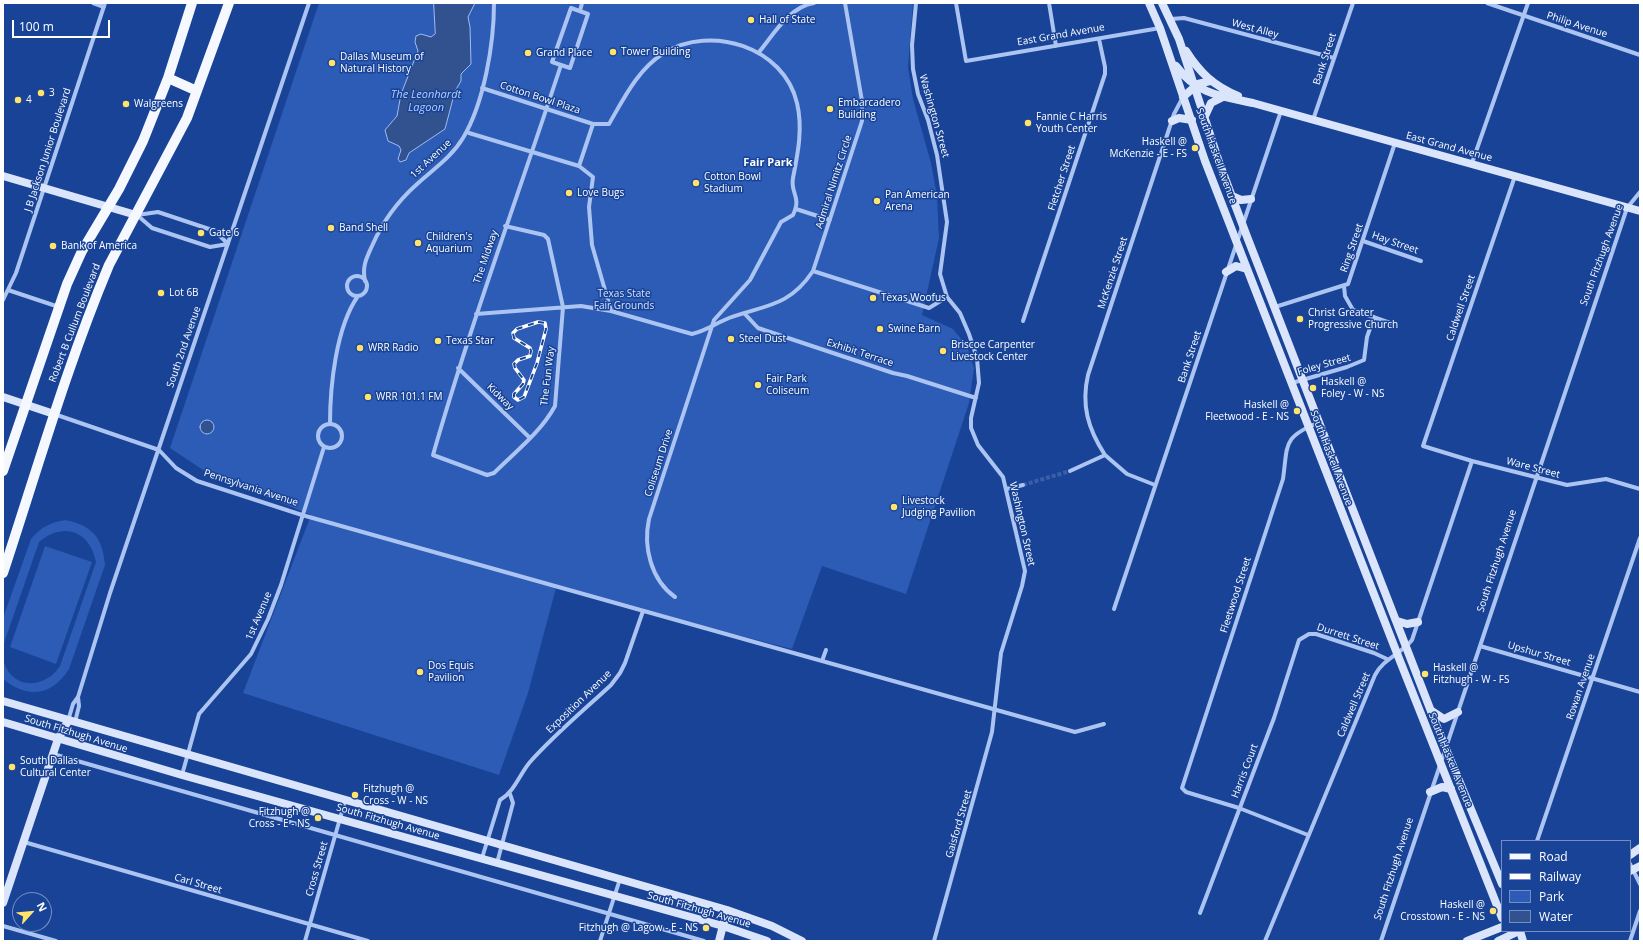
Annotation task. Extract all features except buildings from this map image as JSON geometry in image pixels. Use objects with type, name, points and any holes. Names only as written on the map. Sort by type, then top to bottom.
[{"type":"main road","name":"Robert B Cullum Boulevard","points":[[3,471],[58,307],[82,251],[120,189],[143,141],[168,78],[192,3]]},
{"type":"main road","name":"Robert B Cullum Boulevard","points":[[3,573],[54,414],[99,289],[109,265],[180,133],[229,3]]},
{"type":"main road","name":"South Haskell Avenue","points":[[1149,3],[1172,60],[1205,161],[1397,654],[1501,915]]},
{"type":"main road","name":"South Haskell Avenue","points":[[1163,4],[1179,39],[1204,117],[1242,225],[1304,379],[1445,746],[1501,882]]},
{"type":"main road","name":"East Grand Avenue","points":[[1179,39],[1200,72],[1210,81],[1221,89],[1253,103]]},
{"type":"main road","points":[[1172,60],[1184,77],[1195,86]]},
{"type":"main road","points":[[168,78],[197,91]]},
{"type":"main road","points":[[1183,97],[1195,86],[1203,82],[1210,81]]},
{"type":"main road","name":"East Grand Avenue","points":[[1195,86],[1223,97],[1253,103],[1640,211]]},
{"type":"main road","points":[[1204,117],[1207,107],[1211,103],[1223,97]]},
{"type":"main road","points":[[1172,121],[1179,118],[1192,120]]},
{"type":"main road","points":[[3,176],[136,215]]},
{"type":"main road","points":[[1232,196],[1242,200],[1251,199]]},
{"type":"main road","points":[[1226,272],[1236,266],[1247,269]]},
{"type":"main road","name":"Pennsylvania Avenue","points":[[3,397],[54,414]]},
{"type":"main road","points":[[1397,622],[1407,624],[1418,622]]},
{"type":"main road","name":"South Fitzhugh Avenue","points":[[3,701],[71,722],[620,878],[727,910],[772,926],[802,941]]},
{"type":"main road","points":[[1431,710],[1444,718],[1458,712]]},
{"type":"main road","name":"South Fitzhugh Avenue","points":[[3,722],[182,775],[614,897],[723,926],[766,941]]},
{"type":"main road","name":"South 2nd Avenue","points":[[3,900],[58,739],[71,722]]},
{"type":"main road","points":[[1430,792],[1438,787],[1446,787],[1451,790]]},
{"type":"main road","points":[[1631,854],[1640,848]]},
{"type":"main road","points":[[719,941],[727,910]]},
{"type":"main road","points":[[1467,941],[1501,927]]},
{"type":"main road","points":[[1498,941],[1508,936]]},
{"type":"street","points":[[93,3],[105,5]]},
{"type":"street","name":"South 2nd Avenue","points":[[71,722],[73,704],[78,697],[110,593],[309,3]]},
{"type":"street","name":"1st Avenue","points":[[354,277],[363,269],[373,242],[393,210],[415,186],[446,159],[462,139],[471,121],[482,88],[492,44],[494,3]]},
{"type":"street","points":[[580,11],[582,3]]},
{"type":"street","points":[[759,52],[790,14],[800,7],[814,3]]},
{"type":"street","name":"Admiral Nimitz Circle","points":[[813,271],[860,129],[862,116],[862,101],[845,3]]},
{"type":"street","name":"Washington Street","points":[[916,3],[912,51],[913,69],[918,94],[934,139],[941,178],[946,222],[940,274],[947,297],[960,313],[977,358],[979,376],[971,418],[971,428],[978,446],[1003,477],[1025,571],[1022,586],[1000,653],[994,709]]},
{"type":"street","name":"East Grand Avenue","points":[[956,3],[966,61],[1160,28]]},
{"type":"street","points":[[1049,3],[1056,46]]},
{"type":"street","name":"Bank Street","points":[[1313,120],[1352,3]]},
{"type":"street","name":"Philip Avenue","points":[[1487,3],[1640,54]]},
{"type":"street","points":[[1472,164],[1528,3]]},
{"type":"street","name":"J B Jackson Junior Boulevard","points":[[3,300],[16,273],[105,5]]},
{"type":"street","points":[[571,8],[580,11],[588,14],[570,68],[552,62],[571,8]]},
{"type":"street","name":"West Alley","points":[[1171,19],[1184,18],[1334,58]]},
{"type":"street","name":"Fletcher Street","points":[[1024,321],[1105,74],[1099,39]]},
{"type":"street","points":[[579,166],[593,124],[608,124],[642,72],[654,60],[672,49],[693,42],[713,41],[736,43],[759,52],[778,68],[787,79],[797,102],[800,139],[792,184],[797,201],[796,209],[830,220]]},
{"type":"street","name":"The Midway","points":[[432,455],[458,368],[505,226],[561,65]]},
{"type":"street","name":"Cotton Bowl Plaza","points":[[482,88],[593,124]]},
{"type":"street","name":"McKenzie Street","points":[[1104,455],[1091,431],[1087,419],[1084,394],[1086,384],[1172,121],[1183,97]]},
{"type":"street","name":"Bank Street","points":[[1114,609],[1281,111]]},
{"type":"street","points":[[469,133],[531,153],[579,166],[593,177],[589,207],[592,245],[611,310]]},
{"type":"street","name":"Ring Street","points":[[1275,307],[1348,284],[1394,143]]},
{"type":"street","name":"Caldwell Street","points":[[1423,446],[1515,176]]},
{"type":"street","name":"South Fitzhugh Avenue","points":[[1381,941],[1445,746],[1458,712],[1627,208],[1640,192]]},
{"type":"street","name":"Coliseum Drive","points":[[675,597],[665,590],[654,572],[648,548],[647,529],[710,328],[719,312],[750,280],[781,222],[793,215],[796,209]]},
{"type":"street","points":[[136,215],[158,212],[215,231],[228,244]]},
{"type":"street","points":[[136,215],[152,228],[210,247],[228,244]]},
{"type":"street","name":"The Fun Way","points":[[432,455],[486,475],[491,475],[530,438],[555,406],[563,306],[548,239],[544,235],[505,226]]},
{"type":"street","name":"Hay Street","points":[[1363,241],[1421,261]]},
{"type":"street","points":[[330,424],[332,387],[338,353],[351,306],[358,296],[366,290],[366,281],[363,269]]},
{"type":"street","points":[[476,314],[563,306],[581,306],[611,310],[692,334],[710,328],[723,320],[780,302],[798,289],[813,271],[928,308],[947,297]]},
{"type":"street","points":[[351,306],[348,283],[354,277],[360,277],[366,281]]},
{"type":"street","points":[[1344,286],[1345,296],[1353,310],[1396,325]]},
{"type":"street","points":[[8,290],[58,307]]},
{"type":"street","points":[[349,292],[358,296]]},
{"type":"street","name":"Exhibit Terrace","points":[[744,313],[758,328],[893,373],[976,398]]},
{"type":"street","name":"Foley Street","points":[[1292,383],[1347,367],[1364,360],[1367,337],[1374,317]]},
{"type":"street","name":"Kidway","points":[[458,368],[530,438]]},
{"type":"street","name":"Pennsylvania Avenue","points":[[54,414],[159,450],[176,468],[197,481],[302,515],[1075,732],[1104,724]]},
{"type":"street","name":"Fleetwood Street","points":[[1239,808],[1186,792],[1182,788],[1283,479],[1286,449],[1291,439],[1308,427],[1320,422]]},
{"type":"street","points":[[330,424],[337,427],[342,438],[335,447],[324,447],[318,441],[318,433],[323,427],[330,424]]},
{"type":"street","name":"Ware Street","points":[[1423,446],[1472,461],[1567,485],[1606,479],[1640,489]]},
{"type":"street","name":"1st Avenue","points":[[182,775],[199,714],[251,654],[260,636],[279,591],[324,447]]},
{"type":"street","points":[[1070,471],[1104,455],[1127,474],[1155,485]]},
{"type":"street","name":"Caldwell Street","points":[[1265,941],[1374,675],[1381,664],[1397,654],[1412,640],[1472,461]]},
{"type":"street","points":[[1006,489],[1023,485]]},
{"type":"street","name":"Rowan Avenue","points":[[1537,840],[1640,538]]},
{"type":"street","name":"Exposition Avenue","points":[[481,859],[500,800],[510,794],[519,776],[531,761],[611,685],[620,673],[642,611]]},
{"type":"street","name":"Durrett Street","points":[[1304,636],[1316,634],[1374,653],[1387,659]]},
{"type":"street","name":"Harris Court","points":[[1200,913],[1274,718],[1299,640],[1304,636]]},
{"type":"street","name":"Upshur Street","points":[[1480,646],[1640,692]]},
{"type":"street","points":[[822,660],[826,650]]},
{"type":"street","name":"South 2nd Avenue","points":[[71,722],[79,706],[78,697]]},
{"type":"street","name":"Gaisford Street","points":[[934,941],[992,732],[994,709]]},
{"type":"street","points":[[53,754],[336,834],[704,941]]},
{"type":"street","name":"Exposition Avenue","points":[[497,864],[513,804],[510,794]]},
{"type":"street","name":"Cross Street","points":[[305,941],[345,801]]},
{"type":"street","points":[[1239,808],[1308,835]]},
{"type":"street","name":"Carl Street","points":[[23,842],[368,941]]},
{"type":"street","points":[[1633,867],[1640,884]]},
{"type":"street","points":[[600,941],[620,878]]},
{"type":"street","points":[[1630,941],[1640,911]]},
{"type":"street","points":[[3,926],[56,941]]},
{"type":"green space","name":"Texas State Fair Grounds","points":[[319,3],[913,3],[908,67],[913,99],[931,163],[937,196],[939,238],[922,315],[953,329],[967,346],[974,368],[969,403],[906,594],[822,566],[792,649],[556,588],[528,693],[499,775],[243,693],[311,515],[206,472],[170,448]]},
{"type":"green space","points":[[65,520],[82,525],[94,534],[102,547],[105,565],[69,669],[55,685],[47,689],[39,692],[21,690],[3,679],[3,659],[7,669],[13,677],[20,681],[37,683],[53,674],[60,666],[96,562],[93,551],[88,543],[74,532],[57,532],[39,542],[3,646],[3,618],[31,539],[38,531],[46,526]]},
{"type":"green space","points":[[45,546],[92,562],[56,664],[10,647]]},
{"type":"water","name":"The Leonhardt Lagoon","points":[[434,3],[475,3],[468,17],[470,27],[471,64],[461,74],[461,81],[455,91],[445,129],[409,153],[406,160],[400,162],[398,159],[401,150],[399,146],[388,141],[385,130],[397,116],[401,94],[418,51],[415,42],[416,36],[421,34],[431,37],[435,34]]},
{"type":"water","points":[[207,420],[212,422],[214,427],[212,432],[207,434],[202,432],[200,427],[202,422]]},
{"type":"tunnel","points":[[1023,485],[1070,471]]},
{"type":"railway","points":[[538,322],[545,323],[546,329],[537,363],[524,397],[518,400],[514,397],[514,394],[523,384],[524,380],[515,368],[514,364],[518,360],[530,356],[531,351],[530,348],[514,338],[513,333],[517,329],[538,322]]},
{"type":"place","name":"Hall of State","points":[[751,20]]},
{"type":"place","name":"Tower Building","points":[[613,52]]},
{"type":"place","name":"Grand Place","points":[[528,53]]},
{"type":"place","name":"Dallas Museum of Natural History","points":[[332,63]]},
{"type":"place","name":"3","points":[[41,93]]},
{"type":"place","name":"4","points":[[18,100]]},
{"type":"place","name":"Walgreens","points":[[126,104]]},
{"type":"place","name":"Embarcadero Building","points":[[830,109]]},
{"type":"place","name":"Fannie C Harris Youth Center","points":[[1028,123]]},
{"type":"place","name":"Haskell @ McKenzie - E - FS","points":[[1195,148]]},
{"type":"place","name":"Cotton Bowl Stadium","points":[[696,183]]},
{"type":"place","name":"Love Bugs","points":[[569,193]]},
{"type":"place","name":"Pan American Arena","points":[[877,201]]},
{"type":"place","name":"Band Shell","points":[[331,228]]},
{"type":"place","name":"Gate 6","points":[[201,233]]},
{"type":"place","name":"Children's Aquarium","points":[[418,243]]},
{"type":"place","name":"Bank of America","points":[[53,246]]},
{"type":"place","name":"Lot 6B","points":[[161,293]]},
{"type":"place","name":"Texas Woofus","points":[[873,298]]},
{"type":"place","name":"Christ Greater Progressive Church","points":[[1300,319]]},
{"type":"place","name":"Swine Barn","points":[[880,329]]},
{"type":"place","name":"Steel Dust","points":[[731,339]]},
{"type":"place","name":"Texas Star","points":[[438,341]]},
{"type":"place","name":"WRR Radio","points":[[360,348]]},
{"type":"place","name":"Briscoe Carpenter Livestock Center","points":[[943,351]]},
{"type":"place","name":"Fair Park Coliseum","points":[[758,385]]},
{"type":"place","name":"Haskell @ Foley - W - NS","points":[[1313,388]]},
{"type":"place","name":"WRR 101.1 FM","points":[[368,397]]},
{"type":"place","name":"Haskell @ Fleetwood - E - NS","points":[[1297,411]]},
{"type":"place","name":"Livestock Judging Pavilion","points":[[894,507]]},
{"type":"place","name":"Dos Equis Pavilion","points":[[420,672]]},
{"type":"place","name":"Haskell @ Fitzhugh - W - FS","points":[[1425,674]]},
{"type":"place","name":"South Dallas Cultural Center","points":[[12,767]]},
{"type":"place","name":"Fitzhugh @ Cross - W - NS","points":[[355,795]]},
{"type":"place","name":"Fitzhugh @ Cross - E - NS","points":[[318,818]]},
{"type":"place","name":"Haskell @ Crosstown - E - NS","points":[[1493,911]]},
{"type":"place","name":"Fitzhugh @ Lagow - E - NS","points":[[706,928]]},
{"type":"district","name":"Fair Park","points":[[768,163]]}]
